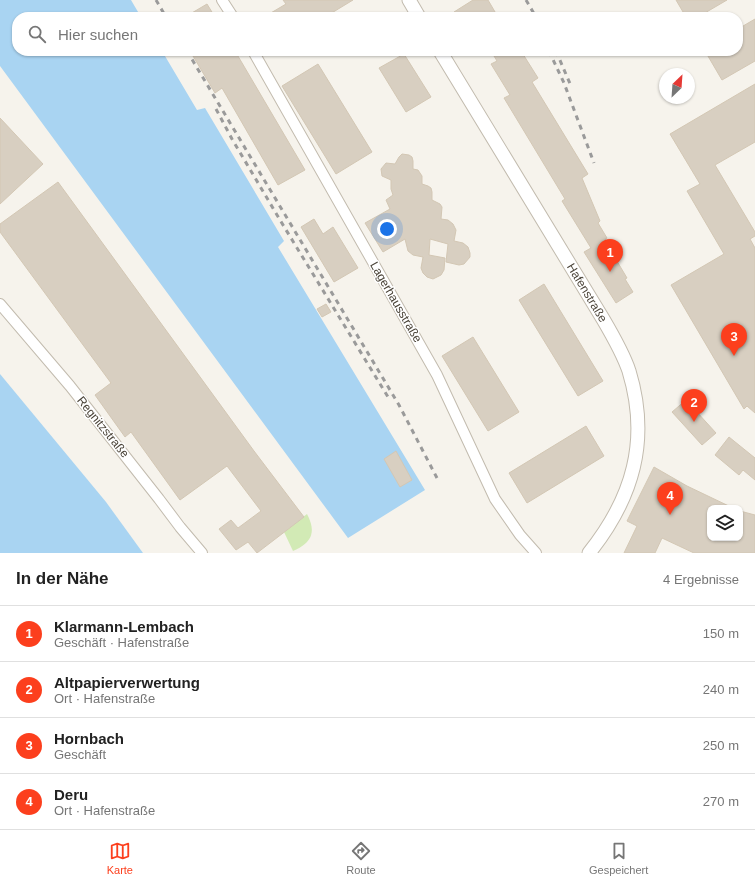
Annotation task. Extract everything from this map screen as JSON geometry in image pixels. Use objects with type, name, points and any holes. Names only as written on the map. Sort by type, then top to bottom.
[{"type":"street","points":[[222,0],[230,12]]},
{"type":"street","points":[[409,0],[416,12]]},
{"type":"street","name":"Lagerhausstraße","points":[[256,56],[437,375],[495,499],[520,535],[536,553]]},
{"type":"street","name":"Hafenstraße","points":[[443,56],[604,320],[617,344],[628,370],[635,397],[638,420],[637,451],[634,468],[619,509],[604,534],[589,553]]},
{"type":"street","name":"Regnitzstraße","points":[[0,304],[70,386],[202,553]]},
{"type":"green space","points":[[307,514],[312,527],[312,532],[308,541],[304,545],[293,551],[284,532]]},
{"type":"water","points":[[0,0],[131,0],[138,12],[12,12],[12,56],[165,56],[197,110],[205,108],[284,241],[278,247],[425,490],[348,538],[0,66]]},
{"type":"water","points":[[0,374],[106,502],[143,553],[0,553]]},
{"type":"building","points":[[283,0],[353,0],[333,12],[272,12],[286,4]]},
{"type":"building","points":[[473,0],[488,0],[495,12],[454,12]]},
{"type":"building","points":[[676,0],[727,0],[707,12],[683,12]]},
{"type":"building","points":[[207,4],[212,12],[193,12]]},
{"type":"building","points":[[755,19],[755,61],[722,80],[708,56],[743,56],[743,26]]},
{"type":"building","points":[[193,56],[238,56],[305,170],[278,185],[222,88],[215,93]]},
{"type":"building","points":[[400,56],[405,56],[431,97],[406,112],[379,68]]},
{"type":"building","points":[[494,56],[524,56],[538,78],[532,82],[588,174],[582,178],[600,221],[598,223],[607,238],[605,239],[609,245],[608,246],[627,278],[625,279],[633,292],[616,303],[584,252],[591,248],[562,201],[565,199],[504,98],[510,95],[491,64],[497,61]]},
{"type":"building","points":[[318,64],[372,152],[336,174],[282,86]]},
{"type":"building","points":[[755,84],[755,142],[715,165],[755,232],[755,236],[750,239],[755,248],[755,413],[747,406],[744,409],[671,285],[724,254],[687,191],[700,184],[670,134]]},
{"type":"building","points":[[0,118],[43,164],[0,204]]},
{"type":"building","points":[[402,154],[412,157],[413,169],[418,170],[422,176],[422,184],[431,188],[432,200],[440,204],[442,207],[441,219],[448,220],[453,224],[456,230],[454,241],[463,243],[468,247],[470,253],[470,257],[464,264],[459,265],[446,262],[448,244],[430,239],[429,255],[445,258],[444,270],[441,275],[433,279],[427,277],[423,273],[421,268],[423,257],[413,255],[408,251],[405,239],[383,252],[365,223],[390,209],[386,200],[393,195],[391,180],[382,176],[381,169],[386,163],[395,164]]},
{"type":"building","points":[[58,182],[254,451],[304,517],[257,553],[248,542],[236,550],[219,529],[231,520],[238,528],[261,511],[227,466],[180,500],[131,432],[125,437],[95,395],[111,383],[0,232],[0,224]]},
{"type":"building","points":[[314,219],[323,234],[333,227],[358,268],[334,282],[301,227]]},
{"type":"building","points":[[544,284],[603,381],[578,396],[519,300]]},
{"type":"building","points":[[326,304],[331,312],[322,317],[317,309]]},
{"type":"building","points":[[473,337],[519,412],[488,431],[442,356]]},
{"type":"building","points":[[686,400],[716,433],[702,445],[672,412]]},
{"type":"building","points":[[586,426],[604,456],[527,503],[509,473]]},
{"type":"building","points":[[729,437],[755,458],[755,480],[743,470],[739,475],[715,455]]},
{"type":"building","points":[[396,451],[412,480],[400,487],[384,459]]},
{"type":"building","points":[[654,467],[687,486],[727,505],[707,505],[707,541],[743,541],[743,512],[755,515],[755,553],[694,553],[662,538],[655,553],[624,553],[637,526],[627,521]]},
{"type":"railway","points":[[156,0],[163,12]]},
{"type":"railway","points":[[526,0],[533,12]]},
{"type":"railway","points":[[190,56],[399,405],[437,478]]},
{"type":"railway","points":[[551,56],[564,83],[594,163]]},
{"type":"railway","points":[[558,56],[571,86]]},
{"type":"railway","points":[[216,109],[280,220],[388,397]]},
{"type":"place","name":"Klarmann-Lembach","points":[[610,272]]},
{"type":"place","name":"Hornbach","points":[[734,356]]},
{"type":"place","name":"Altpapierverwertung","points":[[694,422]]},
{"type":"place","name":"Deru","points":[[670,515]]}]
